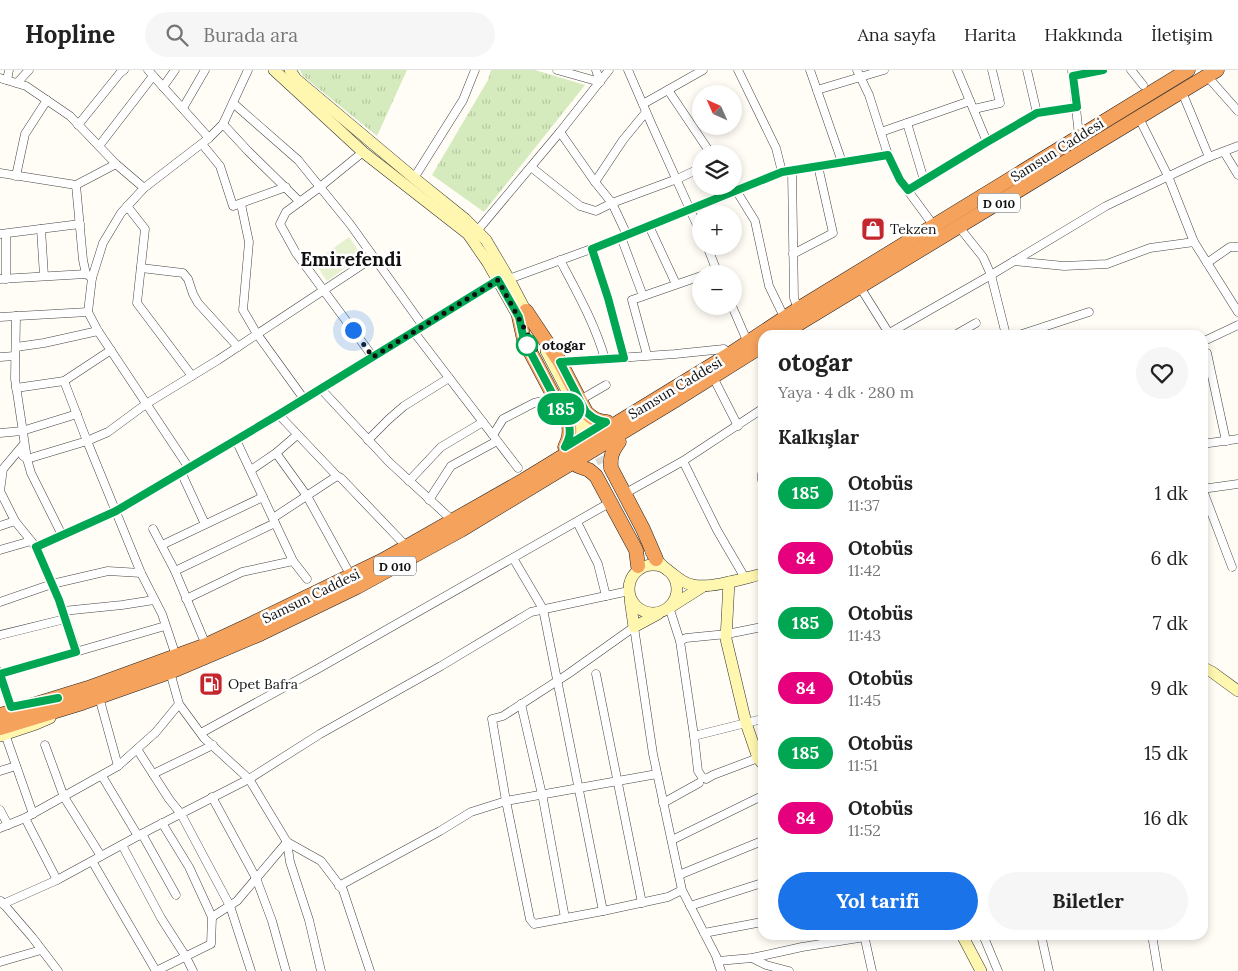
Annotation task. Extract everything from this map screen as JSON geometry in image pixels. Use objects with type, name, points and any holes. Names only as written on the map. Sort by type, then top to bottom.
[{"type":"highway","name":"Samsun Caddesi","points":[[768,330],[798,309],[1188,70]]},
{"type":"highway","name":"Samsun Caddesi","points":[[788,330],[1212,73]]},
{"type":"highway","points":[[522,314],[560,362],[586,412],[593,418],[606,422]]},
{"type":"highway","points":[[522,314],[524,340],[569,425],[569,440],[565,447]]},
{"type":"highway","name":"Samsun Caddesi","points":[[734,358],[748,343],[758,337]]},
{"type":"highway","name":"Samsun Caddesi","points":[[2,733],[170,672],[260,634],[357,587],[734,358],[758,348]]},
{"type":"highway","points":[[734,358],[716,382],[619,442],[481,525],[457,526],[460,511],[708,360],[734,358]]},
{"type":"highway","points":[[619,442],[610,458],[612,468],[656,559]]},
{"type":"highway","points":[[578,466],[589,470],[596,476],[611,502],[636,550],[636,571]]},
{"type":"highway","name":"Samsun Caddesi","points":[[6,711],[58,698],[206,645],[351,576],[407,547],[457,526]]},
{"type":"main road","points":[[274,70],[363,152],[468,234],[488,263],[503,279]]},
{"type":"main road","points":[[290,70],[296,79],[466,219],[486,240],[503,279],[582,429]]},
{"type":"main road","points":[[629,591],[631,599],[636,606],[650,613],[658,613],[667,609],[675,599],[677,584],[674,576],[656,559],[646,544],[600,465],[640,548],[640,558],[630,583],[629,591],[634,627],[667,609],[702,587],[758,575]]},
{"type":"main road","points":[[636,571],[646,566],[654,565],[662,567],[682,581],[702,587]]},
{"type":"main road","points":[[729,582],[726,639],[746,723],[758,756]]},
{"type":"main road","points":[[1208,670],[1238,691]]},
{"type":"main road","points":[[965,940],[981,971]]},
{"type":"street","points":[[9,70],[4,79],[26,86],[70,116],[116,164],[144,188]]},
{"type":"street","points":[[17,83],[29,70]]},
{"type":"street","points":[[78,125],[124,70]]},
{"type":"street","points":[[163,87],[175,70]]},
{"type":"street","points":[[182,108],[205,70]]},
{"type":"street","points":[[189,468],[98,331],[88,312],[89,276],[102,243],[127,206],[144,188],[202,144],[223,124],[248,70]]},
{"type":"street","points":[[414,178],[463,100],[475,70]]},
{"type":"street","points":[[557,70],[600,82]]},
{"type":"street","points":[[596,70],[600,82]]},
{"type":"street","points":[[477,231],[609,70]]},
{"type":"street","points":[[628,70],[691,209]]},
{"type":"street","points":[[595,182],[644,108],[668,90],[703,70]]},
{"type":"street","points":[[738,70],[776,148],[782,172]]},
{"type":"street","points":[[810,70],[842,162]]},
{"type":"street","points":[[817,90],[859,74],[884,70]]},
{"type":"street","points":[[957,70],[987,142]]},
{"type":"street","points":[[974,109],[1000,103],[992,70]]},
{"type":"street","points":[[1027,70],[1037,113]]},
{"type":"street","points":[[1079,136],[1073,73],[1103,70]]},
{"type":"street","points":[[1131,70],[1143,85]]},
{"type":"street","points":[[98,146],[151,73],[209,138]]},
{"type":"street","points":[[1212,73],[1238,111]]},
{"type":"street","points":[[859,74],[869,95],[888,155],[900,180],[934,226]]},
{"type":"street","points":[[668,90],[705,145]]},
{"type":"street","points":[[1182,92],[1209,157]]},
{"type":"street","points":[[16,176],[25,134],[47,100]]},
{"type":"street","points":[[881,132],[970,101]]},
{"type":"street","points":[[233,103],[298,160],[350,224],[423,326]]},
{"type":"street","points":[[908,190],[1037,113],[1077,107]]},
{"type":"street","points":[[1139,118],[1168,176],[1194,242],[1238,312]]},
{"type":"street","points":[[907,123],[924,180]]},
{"type":"street","points":[[223,124],[300,202]]},
{"type":"street","points":[[560,132],[612,203],[643,296]]},
{"type":"street","points":[[202,144],[220,166],[233,206],[286,187]]},
{"type":"street","points":[[895,330],[1106,206],[1209,157],[1238,146]]},
{"type":"street","points":[[363,152],[286,212],[280,224],[296,253],[373,357]]},
{"type":"street","points":[[1224,152],[1238,175]]},
{"type":"street","points":[[742,186],[782,172],[888,155]]},
{"type":"street","points":[[0,174],[76,185],[116,164]]},
{"type":"street","points":[[793,254],[833,234],[818,166]]},
{"type":"street","points":[[531,167],[580,206],[596,211],[692,172]]},
{"type":"street","points":[[792,170],[794,298],[798,309]]},
{"type":"street","points":[[76,185],[82,260],[89,276]]},
{"type":"street","points":[[0,550],[34,544],[62,536],[116,511],[503,279],[592,249],[691,209],[720,195]]},
{"type":"street","points":[[739,195],[755,221],[769,286],[785,319]]},
{"type":"street","points":[[241,204],[250,242],[243,310],[257,334],[304,399]]},
{"type":"street","points":[[127,206],[145,229],[137,303],[192,376]]},
{"type":"street","points":[[80,224],[3,234],[3,279],[44,276],[89,276]]},
{"type":"street","points":[[649,226],[676,284]]},
{"type":"street","points":[[959,227],[983,257],[991,274],[1005,330]]},
{"type":"street","points":[[41,229],[44,276]]},
{"type":"street","points":[[1014,261],[1064,266],[1106,264],[1150,248],[1194,242]]},
{"type":"street","points":[[1207,262],[1230,247],[1238,247]]},
{"type":"street","points":[[592,249],[608,298],[624,358]]},
{"type":"street","points":[[27,459],[87,441],[108,432],[146,404],[238,347],[374,257]]},
{"type":"street","points":[[560,260],[589,314],[605,359]]},
{"type":"street","points":[[141,268],[183,273],[188,279],[198,303],[238,347]]},
{"type":"street","points":[[647,355],[632,300],[692,279]]},
{"type":"street","points":[[860,287],[886,330]]},
{"type":"street","points":[[0,317],[88,312]]},
{"type":"street","points":[[1034,330],[1089,312]]},
{"type":"street","points":[[736,315],[748,343]]},
{"type":"street","points":[[16,316],[15,379],[27,459],[31,473],[62,536]]},
{"type":"street","points":[[964,330],[976,323]]},
{"type":"street","points":[[1208,339],[1238,325]]},
{"type":"street","points":[[16,347],[98,331]]},
{"type":"street","points":[[414,332],[518,468]]},
{"type":"street","points":[[560,362],[724,349],[734,358]]},
{"type":"street","points":[[16,388],[64,381],[111,350]]},
{"type":"street","points":[[0,357],[15,356]]},
{"type":"street","points":[[1208,358],[1226,441]]},
{"type":"street","points":[[368,440],[404,406],[449,378]]},
{"type":"street","points":[[64,381],[141,573],[162,614],[176,656]]},
{"type":"street","points":[[716,382],[738,426]]},
{"type":"street","points":[[580,400],[606,385]]},
{"type":"street","points":[[321,389],[389,462],[457,526]]},
{"type":"street","points":[[429,500],[451,466],[495,438],[503,419],[534,403],[555,398]]},
{"type":"street","points":[[624,494],[683,460],[758,412]]},
{"type":"street","points":[[0,433],[22,431],[77,414]]},
{"type":"street","points":[[278,415],[407,547]]},
{"type":"street","points":[[409,481],[441,447],[482,422]]},
{"type":"street","points":[[250,470],[276,453],[297,435]]},
{"type":"street","points":[[1208,443],[1238,439]]},
{"type":"street","points":[[236,440],[293,561],[307,579]]},
{"type":"street","points":[[24,444],[2,470],[0,491],[15,521],[34,544],[52,584],[76,652]]},
{"type":"street","points":[[18,451],[27,459]]},
{"type":"street","points":[[276,453],[307,496],[351,576]]},
{"type":"street","points":[[683,460],[717,530],[744,578]]},
{"type":"street","points":[[181,472],[205,524]]},
{"type":"street","points":[[175,571],[274,521],[337,476]]},
{"type":"street","points":[[1208,488],[1238,484]]},
{"type":"street","points":[[162,545],[263,496]]},
{"type":"street","points":[[200,733],[330,662],[611,502]]},
{"type":"street","points":[[1208,502],[1232,567]]},
{"type":"street","points":[[0,526],[15,521]]},
{"type":"street","points":[[577,522],[598,564],[606,596]]},
{"type":"street","points":[[153,529],[175,571],[206,645]]},
{"type":"street","points":[[514,558],[543,610],[603,911]]},
{"type":"street","points":[[186,599],[242,572],[293,561]]},
{"type":"street","points":[[0,592],[1,602],[52,584],[108,571],[141,573]]},
{"type":"street","points":[[58,971],[1,902],[57,880],[162,823],[249,779],[320,734],[532,612],[629,591]]},
{"type":"street","points":[[0,635],[64,615],[154,600]]},
{"type":"street","points":[[667,609],[680,640],[698,771],[706,779],[713,775],[758,762]]},
{"type":"street","points":[[6,711],[0,673],[166,626]]},
{"type":"street","points":[[682,890],[668,897],[534,924],[530,919],[506,801],[492,719],[503,716],[634,627],[653,754],[682,890],[721,971]]},
{"type":"street","points":[[680,640],[758,628]]},
{"type":"street","points":[[170,672],[179,704],[200,733],[249,779],[287,842],[290,862],[309,920],[321,971]]},
{"type":"street","points":[[596,674],[642,902]]},
{"type":"street","points":[[99,698],[118,766]]},
{"type":"street","points":[[0,810],[4,827],[33,814],[102,776],[118,766],[156,732],[179,704]]},
{"type":"street","points":[[521,704],[542,795],[565,918]]},
{"type":"street","points":[[694,736],[758,720]]},
{"type":"street","points":[[2,733],[33,814]]},
{"type":"street","points":[[44,745],[64,796],[101,856]]},
{"type":"street","points":[[153,774],[213,746]]},
{"type":"street","points":[[137,749],[169,799],[181,814],[230,906],[251,971]]},
{"type":"street","points":[[0,771],[16,766]]},
{"type":"street","points":[[339,886],[471,812],[506,801],[657,774]]},
{"type":"street","points":[[102,776],[176,895]]},
{"type":"street","points":[[663,803],[699,782]]},
{"type":"street","points":[[212,798],[256,878],[272,921],[286,971]]},
{"type":"street","points":[[672,840],[758,798]]},
{"type":"street","points":[[25,818],[57,880]]},
{"type":"street","points":[[92,861],[156,971],[211,944],[212,917],[189,867],[162,823]]},
{"type":"street","points":[[212,917],[237,901],[287,842]]},
{"type":"street","points":[[287,842],[321,861],[342,890],[370,971]]},
{"type":"street","points":[[679,875],[758,843]]},
{"type":"street","points":[[122,845],[161,918],[193,971]]},
{"type":"street","points":[[690,906],[758,884]]},
{"type":"street","points":[[704,933],[758,923]]},
{"type":"street","points":[[718,962],[752,958],[842,940]]},
{"type":"street","points":[[866,940],[872,971]]},
{"type":"street","points":[[985,940],[998,971]]},
{"type":"street","points":[[1042,940],[1049,971]]},
{"type":"street","points":[[1153,940],[1158,971]]},
{"type":"street","points":[[0,962],[42,950]]},
{"type":"street","points":[[752,958],[766,965],[789,971]]},
{"type":"green space","points":[[300,70],[407,70],[377,136],[303,76]]},
{"type":"green space","points":[[491,70],[535,70],[585,85],[484,212],[432,175],[488,80]]},
{"type":"green space","points":[[349,237],[362,256],[327,281],[314,262]]},
{"type":"tunnel","points":[[593,442],[603,463]]},
{"type":"bus line","name":"185","points":[[58,698],[11,707],[0,674],[76,652],[59,600],[36,547],[116,511],[278,415],[498,280],[519,317],[524,340],[569,425],[569,440],[565,447],[606,422],[599,421],[586,412],[560,362],[624,358],[608,298],[592,249],[782,172],[888,155],[900,180],[908,190],[1037,113],[1077,107],[1073,76],[1103,70]]},
{"type":"place","name":"Tekzen","points":[[873,229]]},
{"type":"place","name":"otogar","points":[[527,345]]},
{"type":"place","name":"Opet Bafra","points":[[211,684]]},
{"type":"district","name":"Emirefendi","points":[[351,259]]},
{"type":"route","points":[[353,330],[373,357],[498,280],[536,350],[527,345]]}]
